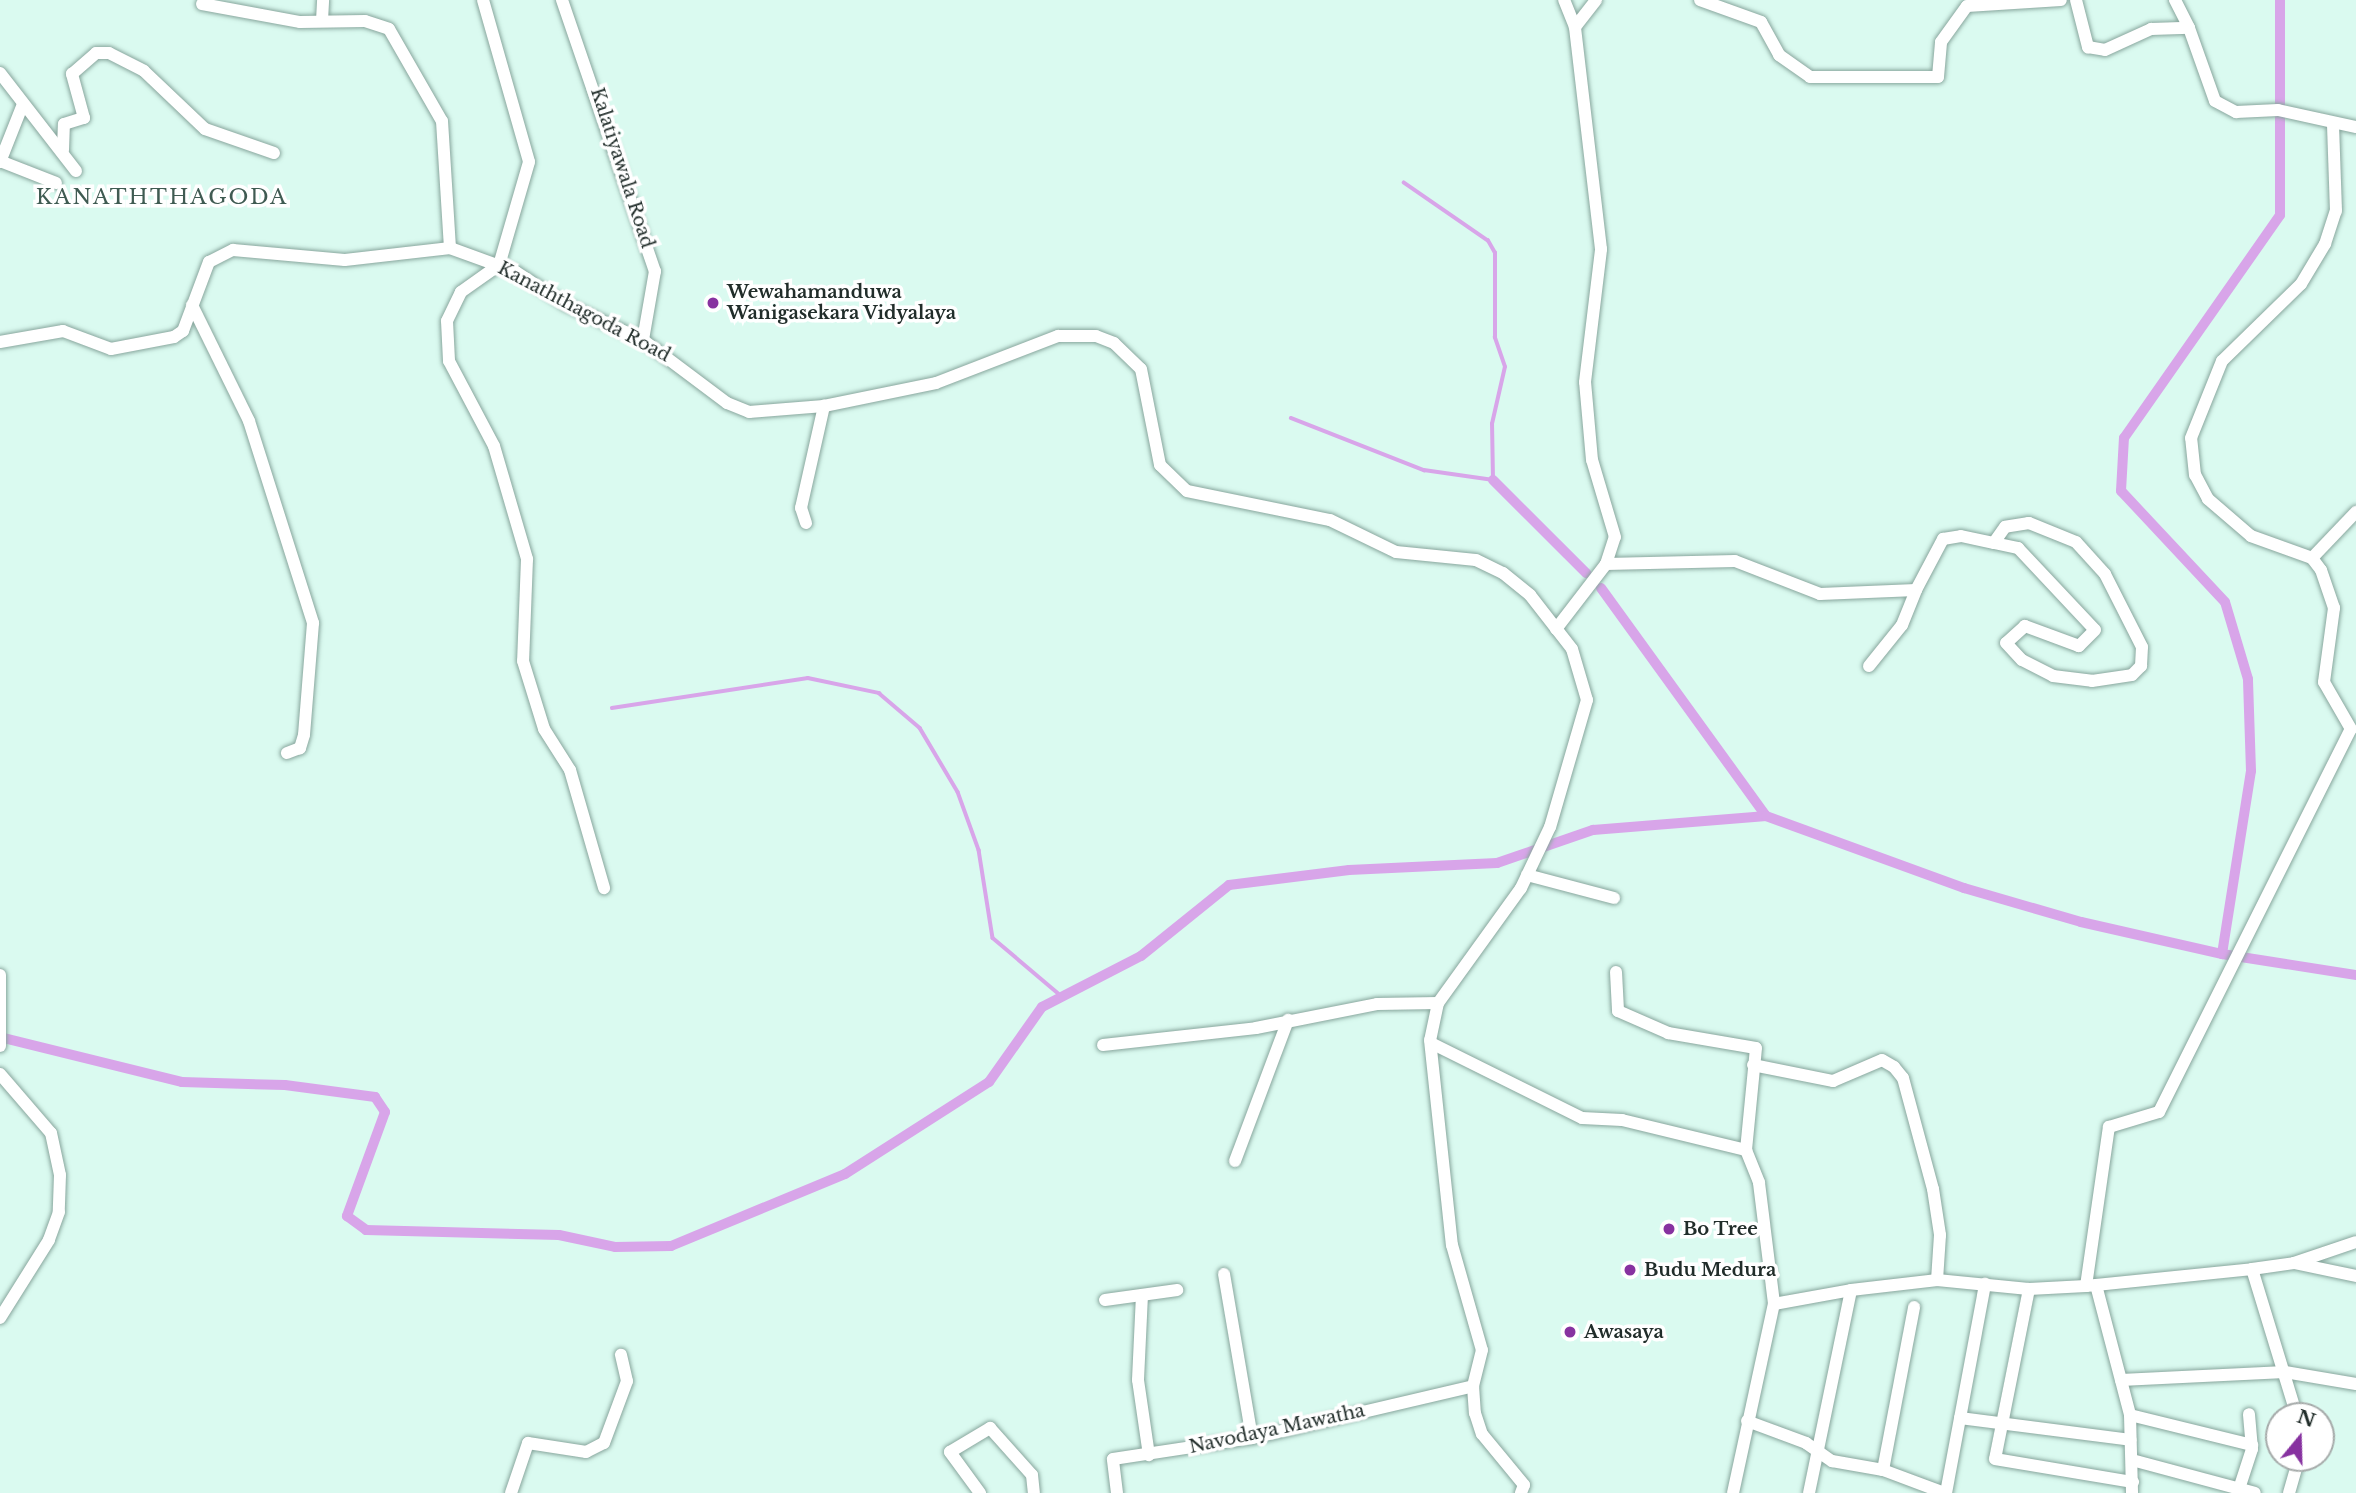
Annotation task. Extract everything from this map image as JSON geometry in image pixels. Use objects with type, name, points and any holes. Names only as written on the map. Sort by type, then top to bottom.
[{"type":"street","points":[[322,21],[323,0]]},
{"type":"street","points":[[482,0],[529,162],[499,265],[461,292],[447,321],[449,361],[494,446],[527,559],[523,661],[544,729],[570,770],[604,888]]},
{"type":"street","name":"Kalatiyawala Road","points":[[562,0],[655,271],[643,340]]},
{"type":"street","points":[[1556,628],[1606,564],[1615,537],[1592,460],[1585,382],[1601,249],[1575,27],[1564,0]]},
{"type":"street","points":[[1575,27],[1596,0]]},
{"type":"street","points":[[1700,0],[1761,22],[1779,55],[1810,76],[1938,77],[1941,42],[1968,6],[2061,0]]},
{"type":"street","points":[[2076,0],[2088,47],[2105,50],[2151,29],[2189,28]]},
{"type":"street","points":[[2175,0],[2189,28],[2215,101],[2236,112],[2278,110],[2333,125],[2356,127]]},
{"type":"street","points":[[202,4],[322,21],[365,21],[389,29],[427,86],[442,121],[450,248]]},
{"type":"street","points":[[63,150],[64,124],[84,118],[72,74],[96,53],[108,53],[144,71],[205,129],[274,153]]},
{"type":"street","points":[[0,73],[63,150],[76,171]]},
{"type":"street","points":[[23,104],[0,161],[57,183]]},
{"type":"street","points":[[2029,1289],[1995,1459],[2132,1488],[2130,1415],[2091,1286],[2109,1127],[2159,1112],[2238,949],[2351,729],[2324,682],[2334,608],[2312,558],[2251,536],[2208,499],[2195,475],[2191,438],[2222,361],[2301,284],[2325,244],[2336,211],[2333,125]]},
{"type":"street","name":"Kanaththagoda Road","points":[[0,342],[63,331],[111,349],[144,348],[183,331],[209,262],[233,250],[345,260],[450,248],[499,265],[643,340],[727,403],[749,412],[824,406],[936,383],[1058,335],[1096,336],[1114,343],[1141,369],[1160,465],[1186,491],[1330,520],[1396,552],[1476,559],[1530,595],[1572,649],[1587,700],[1577,750],[1527,874],[1438,1003],[1433,1044],[1452,1245],[1482,1350],[1473,1386]]},
{"type":"street","points":[[192,305],[249,421],[313,623],[304,735],[300,748],[287,753]]},
{"type":"street","points":[[806,523],[801,508],[824,406]]},
{"type":"street","points":[[2312,558],[2356,512]]},
{"type":"street","points":[[1869,666],[1902,625],[1942,539],[1994,543],[2018,548],[2095,629],[2079,646],[2025,626],[2006,643],[2022,660],[2053,676],[2092,681],[2132,675],[2141,666],[2142,647],[2105,574],[2076,542],[2029,523],[2005,527],[1994,543]]},
{"type":"street","points":[[1606,564],[1735,561],[1821,594],[1916,590]]},
{"type":"street","points":[[1527,874],[1614,898]]},
{"type":"street","points":[[1616,972],[1618,1011],[1668,1032],[1756,1048],[1746,1150],[1759,1183],[1774,1304],[1733,1493]]},
{"type":"street","points":[[0,975],[0,1046]]},
{"type":"street","points":[[1103,1045],[1288,1020],[1377,1004],[1438,1003]]},
{"type":"street","points":[[1235,1161],[1288,1020]]},
{"type":"street","points":[[1433,1044],[1582,1118],[1622,1120],[1746,1150]]},
{"type":"street","points":[[1753,1065],[1833,1081],[1882,1060],[1894,1067],[1903,1079],[1933,1189],[1940,1235],[1937,1280]]},
{"type":"street","points":[[0,1318],[59,1212],[59,1160],[51,1133],[32,1103],[2,1081]]},
{"type":"street","points":[[1774,1304],[1851,1290],[1937,1280],[2029,1289],[2091,1286],[2252,1269],[2294,1263],[2356,1242]]},
{"type":"street","points":[[2294,1263],[2356,1276]]},
{"type":"street","points":[[2252,1269],[2294,1402]]},
{"type":"street","points":[[1224,1274],[1252,1438]]},
{"type":"street","points":[[1747,1420],[1821,1450],[1832,1461],[1883,1470],[1945,1493],[1984,1284]]},
{"type":"street","points":[[1105,1300],[1177,1290]]},
{"type":"street","points":[[1809,1493],[1821,1450],[1851,1290]]},
{"type":"street","points":[[1142,1295],[1138,1380],[1149,1455]]},
{"type":"street","points":[[1883,1470],[1914,1307]]},
{"type":"street","points":[[511,1493],[528,1443],[586,1452],[604,1443],[627,1381],[621,1355]]},
{"type":"street","points":[[2121,1380],[2286,1372],[2356,1384]]},
{"type":"street","points":[[1473,1386],[1482,1434],[1524,1485],[1521,1493]]},
{"type":"street","name":"Navodaya Mawatha","points":[[1117,1493],[1113,1459],[1252,1438],[1473,1386]]},
{"type":"street","points":[[2239,1489],[2252,1444],[2249,1414]]},
{"type":"street","points":[[2130,1415],[2252,1444]]},
{"type":"street","points":[[1961,1418],[2131,1440]]},
{"type":"street","points":[[980,1493],[950,1452],[990,1428],[1032,1475],[1034,1493]]},
{"type":"street","points":[[2133,1460],[2255,1493]]},
{"type":"street","points":[[2289,1493],[2295,1472]]},
{"type":"waterway","points":[[2222,954],[2251,771],[2248,679],[2225,602],[2121,491],[2124,438],[2280,215],[2280,0]]},
{"type":"waterway","points":[[1291,418],[1424,470],[1493,480],[1492,424],[1505,367],[1495,338],[1495,253],[1488,241],[1404,183]]},
{"type":"waterway","points":[[1493,480],[1586,573]]},
{"type":"waterway","points":[[1601,588],[1766,816]]},
{"type":"waterway","points":[[612,708],[808,678],[879,693],[920,728],[958,792],[979,850],[993,938],[1059,994]]},
{"type":"waterway","points":[[0,1037],[182,1082],[285,1085],[375,1097],[385,1112],[347,1216],[366,1230],[559,1235],[615,1247],[671,1246],[845,1174],[989,1082],[1042,1007],[1141,956],[1229,885],[1349,870],[1497,863],[1593,830],[1766,816],[1964,888],[2081,922],[2222,954],[2356,975]]},
{"type":"place","name":"Wewahamanduwa Wanigasekara Vidyalaya","points":[[713,303]]},
{"type":"place","name":"Bo Tree","points":[[1669,1229]]},
{"type":"place","name":"Budu Medura","points":[[1630,1270]]},
{"type":"place","name":"Awasaya","points":[[1570,1332]]},
{"type":"district","name":"KANATHTHAGODA","points":[[162,197]]}]
